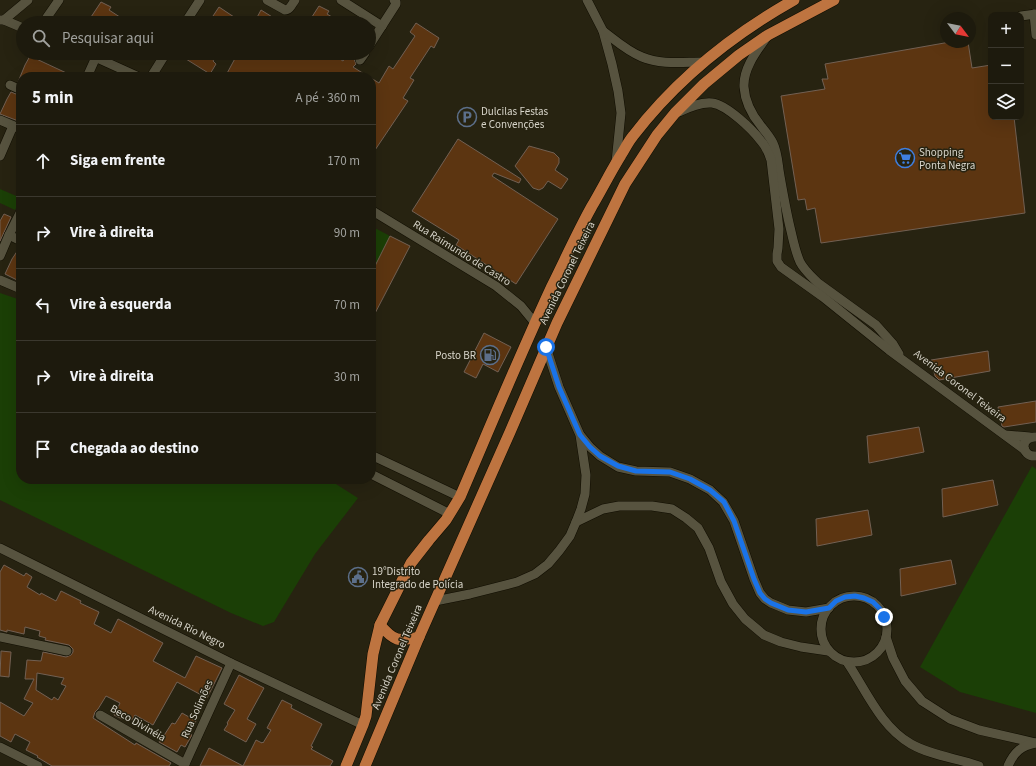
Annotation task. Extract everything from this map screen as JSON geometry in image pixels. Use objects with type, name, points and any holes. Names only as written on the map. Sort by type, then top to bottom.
[{"type":"highway","name":"Avenida Coronel Teixeira","points":[[346,766],[364,725],[368,707],[373,654],[380,624],[411,563],[446,520],[460,497],[535,323],[579,230],[616,163],[631,138],[660,103],[703,62],[773,11],[794,0]]},
{"type":"highway","name":"Avenida Coronel Teixeira","points":[[365,766],[419,637],[556,323],[625,184],[657,135],[704,84],[739,55],[768,35],[834,0]]},
{"type":"highway","points":[[380,624],[388,634],[398,640],[407,640],[419,637]]},
{"type":"street","points":[[2,20],[28,0]]},
{"type":"street","points":[[48,16],[59,0]]},
{"type":"street","points":[[190,16],[200,0]]},
{"type":"street","points":[[267,0],[285,10],[288,10],[295,0]]},
{"type":"street","points":[[340,0],[366,16]]},
{"type":"street","points":[[376,35],[396,4],[394,0]]},
{"type":"street","points":[[587,0],[603,31],[618,91],[621,113],[616,163]]},
{"type":"street","points":[[1024,16],[1035,14],[1036,35]]},
{"type":"street","points":[[2,20],[16,25]]},
{"type":"street","points":[[376,22],[382,26]]},
{"type":"street","points":[[603,31],[626,48],[642,57],[662,62],[703,62]]},
{"type":"street","points":[[768,35],[748,66],[744,86],[750,109],[773,143],[794,246],[801,263],[811,276],[818,283],[876,325],[893,344],[900,357]]},
{"type":"street","points":[[89,72],[95,60]]},
{"type":"street","points":[[103,60],[129,72]]},
{"type":"street","points":[[154,72],[162,60]]},
{"type":"street","points":[[10,85],[16,88]]},
{"type":"street","points":[[676,113],[702,103],[713,103],[725,108],[762,141],[771,160],[779,229],[777,261],[781,267],[789,273],[801,263]]},
{"type":"street","points":[[0,120],[16,128]]},
{"type":"street","points":[[0,156],[16,130]]},
{"type":"street","name":"Rua Raimundo de Castro","points":[[376,213],[496,286],[521,306],[535,323]]},
{"type":"street","points":[[0,256],[16,221]]},
{"type":"street","points":[[9,235],[16,238]]},
{"type":"street","points":[[778,248],[794,246]]},
{"type":"street","name":"Avenida Coronel Teixeira","points":[[789,273],[823,297],[889,350],[1025,450],[1027,453],[1036,456]]},
{"type":"street","points":[[0,280],[16,287]]},
{"type":"street","points":[[435,600],[470,594],[511,584],[535,574],[548,564],[570,536],[581,509],[585,494],[586,475],[580,435],[559,387],[546,347]]},
{"type":"street","points":[[580,435],[600,456],[618,466],[636,471],[670,472],[690,479],[710,490],[724,502],[734,521],[754,579],[760,593],[765,599],[788,610],[806,612],[829,608]]},
{"type":"street","name":"Avenida Coronel Teixeira","points":[[1005,436],[1033,438]]},
{"type":"street","name":"Avenida Coronel Teixeira","points":[[1025,450],[1025,441],[1033,438]]},
{"type":"street","points":[[376,457],[460,497]]},
{"type":"street","points":[[376,477],[450,514]]},
{"type":"street","points":[[576,522],[603,509],[619,506],[652,506],[672,509],[698,528],[709,548],[721,582],[733,604],[745,619],[764,635],[781,642],[828,651]]},
{"type":"street","name":"Avenida Rio Negro","points":[[0,548],[231,663],[364,725]]},
{"type":"street","points":[[855,596],[873,602],[880,609],[887,627],[886,637],[882,646],[869,659],[857,662],[847,662],[837,658],[828,651],[823,643],[820,627],[824,615],[836,601],[845,597],[855,596]]},
{"type":"street","points":[[0,637],[67,651]]},
{"type":"street","points":[[886,637],[893,658],[905,681],[922,701],[950,719],[979,730],[1036,743]]},
{"type":"street","points":[[847,662],[882,719],[894,732],[911,744],[930,752],[979,766]]},
{"type":"street","name":"Rua Solimões","points":[[185,765],[231,663]]},
{"type":"street","name":"Beco Divinéia","points":[[100,715],[185,765]]},
{"type":"street","points":[[1008,766],[1012,757],[1019,750],[1036,743]]},
{"type":"street","points":[[0,747],[38,766]]},
{"type":"green space","points":[[0,189],[16,196],[15,210],[0,203]]},
{"type":"green space","points":[[376,229],[390,236],[376,264]]},
{"type":"green space","points":[[0,293],[16,298],[16,484],[336,484],[358,498],[315,554],[274,622],[263,626],[231,613],[0,500]]},
{"type":"green space","points":[[1032,466],[1036,469],[1036,713],[960,692],[920,667]]},
{"type":"building","points":[[101,2],[111,7],[109,10],[118,16],[92,16]]},
{"type":"building","points":[[319,6],[329,11],[327,14],[330,16],[313,16]]},
{"type":"building","points":[[219,7],[232,16],[213,16]]},
{"type":"building","points":[[261,10],[271,16],[258,16]]},
{"type":"building","points":[[416,23],[439,38],[434,48],[431,46],[410,78],[414,80],[403,98],[408,101],[376,149],[376,81],[379,83],[389,66],[393,69],[415,36],[410,32]]},
{"type":"building","name":"Shopping Ponta Negra","points":[[940,44],[940,48],[969,48],[972,68],[988,65],[988,120],[1014,120],[1025,213],[821,243],[815,208],[807,210],[805,199],[798,200],[781,96],[825,89],[822,79],[828,79],[825,64]]},
{"type":"building","points":[[28,60],[39,60],[64,72],[22,72]]},
{"type":"building","points":[[188,60],[214,60],[216,64],[211,72],[207,72]]},
{"type":"building","points":[[234,60],[354,60],[356,64],[353,67],[361,72],[228,72]]},
{"type":"building","points":[[11,92],[16,94],[16,120],[0,114]]},
{"type":"building","points":[[458,139],[521,179],[519,183],[494,173],[492,176],[558,219],[516,284],[456,245],[459,240],[412,211]]},
{"type":"building","points":[[529,146],[554,153],[559,158],[559,163],[555,170],[568,179],[561,189],[548,181],[543,188],[539,190],[533,188],[515,166]]},
{"type":"building","points":[[4,214],[11,217],[0,241],[0,221]]},
{"type":"building","points":[[390,236],[410,246],[376,311],[376,264]]},
{"type":"building","points":[[16,253],[16,280],[5,274]]},
{"type":"building","name":"Posto BR","points":[[484,333],[511,347],[498,372],[483,364],[476,378],[464,372]]},
{"type":"building","points":[[988,351],[990,371],[939,380],[935,376],[931,360]]},
{"type":"building","points":[[1036,401],[1036,422],[1004,427],[1002,426],[998,407]]},
{"type":"building","points":[[919,427],[924,452],[869,463],[867,436]]},
{"type":"building","points":[[993,480],[998,505],[943,517],[942,489]]},
{"type":"building","points":[[868,510],[872,535],[817,546],[816,519]]},
{"type":"building","points":[[951,560],[956,584],[901,596],[900,569]]},
{"type":"building","points":[[4,565],[24,576],[26,573],[32,577],[27,587],[40,595],[41,593],[56,601],[61,591],[81,601],[80,603],[99,612],[94,624],[111,633],[118,619],[163,643],[153,661],[185,678],[196,656],[222,668],[207,698],[177,682],[153,725],[135,715],[132,720],[124,715],[122,719],[114,715],[120,703],[106,696],[95,712],[93,718],[135,745],[136,743],[171,763],[169,766],[52,766],[26,750],[30,742],[15,734],[11,742],[0,736],[0,702],[24,716],[33,703],[24,699],[34,679],[25,679],[27,660],[41,661],[43,652],[66,657],[71,655],[73,649],[69,645],[45,640],[46,638],[39,636],[40,631],[25,627],[24,634],[0,630],[0,572]],"holes":[[[37,673],[64,678],[61,684],[66,686],[58,700],[54,697],[52,700],[36,690]]]},
{"type":"building","points":[[1,651],[11,652],[9,677],[0,676]]},
{"type":"building","points":[[239,675],[264,688],[247,719],[256,724],[246,742],[224,730],[235,710],[224,704]]},
{"type":"building","points":[[282,700],[292,705],[291,708],[322,724],[311,746],[313,747],[311,749],[333,761],[330,766],[243,766],[256,740],[263,743],[271,730],[267,728]]},
{"type":"building","points":[[182,713],[196,721],[189,733],[192,735],[185,747],[181,745],[177,752],[159,742],[172,723],[175,724]]},
{"type":"building","points":[[209,748],[243,766],[200,766]]},
{"type":"place","name":"Dulcilas Festas e Convenções","points":[[467,117]]},
{"type":"place","name":"Shopping Ponta Negra","points":[[905,158]]},
{"type":"place","name":"Posto BR","points":[[490,355]]},
{"type":"place","name":"19°Distrito Integrado de Polícia","points":[[358,577]]},
{"type":"route","points":[[546,347],[559,387],[580,435],[600,456],[618,466],[636,471],[670,472],[690,479],[710,490],[724,502],[734,521],[754,579],[760,593],[765,599],[788,610],[806,612],[829,608],[836,601],[845,597],[855,596],[873,602],[880,609],[884,617]]}]
